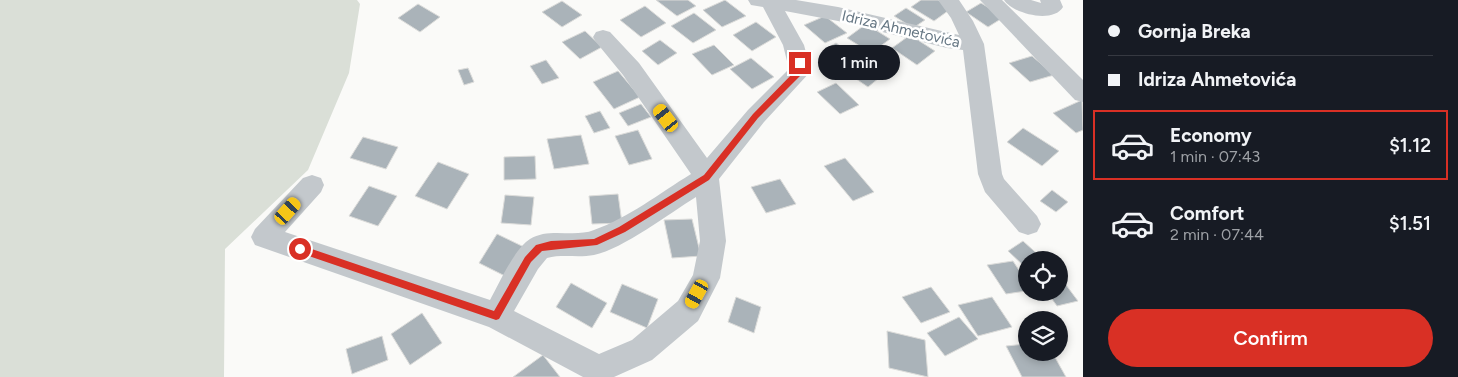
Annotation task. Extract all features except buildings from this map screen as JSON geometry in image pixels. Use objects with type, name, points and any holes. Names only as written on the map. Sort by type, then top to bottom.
[{"type":"street","name":"Idriza Ahmetovića","points":[[948,0],[957,10],[968,29],[973,44],[992,180],[994,185],[1028,224]]},
{"type":"street","points":[[990,0],[1083,94]]},
{"type":"street","points":[[1014,0],[1044,11],[1053,7],[1050,0]]},
{"type":"street","name":"Idriza Ahmetovića","points":[[763,1],[838,14],[947,40],[973,44]]},
{"type":"street","name":"Idriza Ahmetovića","points":[[496,316],[528,260],[539,248],[551,245],[594,243],[622,230],[706,177],[756,116],[800,71],[797,52],[763,1]]},
{"type":"street","points":[[312,185],[264,237],[496,316],[597,373],[642,350],[688,311],[706,278],[713,241],[706,177],[678,134],[631,69],[603,37]]},
{"type":"shaded area","points":[[0,0],[357,0],[360,4],[349,73],[308,170],[225,249],[224,377],[0,377]]},
{"type":"route","points":[[300,249],[496,316],[528,260],[539,248],[551,245],[594,243],[622,230],[706,177],[756,116],[800,71],[800,63]]}]
